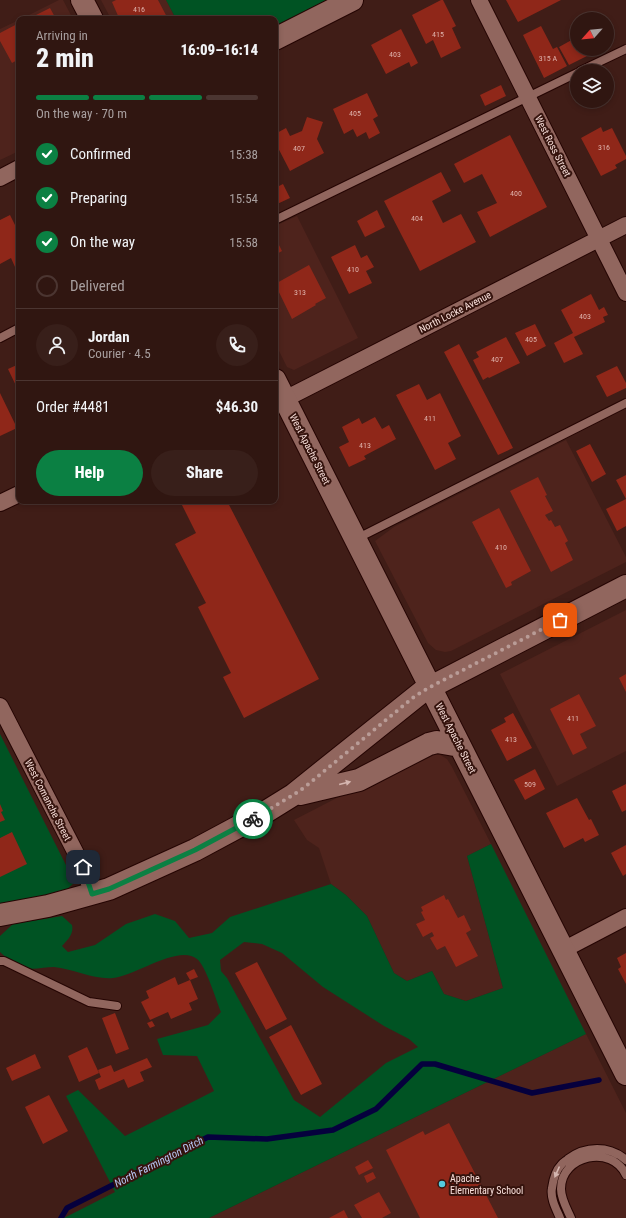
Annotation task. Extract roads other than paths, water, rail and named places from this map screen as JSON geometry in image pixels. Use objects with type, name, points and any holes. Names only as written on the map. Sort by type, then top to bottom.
[{"type":"main road","points":[[82,0],[90,16]]},
{"type":"main road","points":[[278,37],[352,0]]},
{"type":"main road","name":"West Apache Street","points":[[278,386],[626,1074]]},
{"type":"main road","points":[[0,914],[48,906],[109,889],[195,850],[264,813],[293,795],[415,696],[626,586]]},
{"type":"main road","points":[[293,795],[359,780],[429,744],[437,742],[460,746]]},
{"type":"street","name":"West Ross Street","points":[[479,0],[626,293]]},
{"type":"street","points":[[0,178],[16,170]]},
{"type":"street","name":"North Locke Avenue","points":[[285,400],[626,225]]},
{"type":"street","points":[[0,504],[16,496]]},
{"type":"street","name":"West Comanche Street","points":[[0,706],[83,867],[92,894]]},
{"type":"street","points":[[563,950],[626,917]]},
{"type":"lane","points":[[595,64],[626,49]]},
{"type":"lane","points":[[278,219],[570,76]]},
{"type":"lane","points":[[0,338],[16,330]]},
{"type":"lane","points":[[356,539],[626,403]]},
{"type":"lane","points":[[0,961],[4,961],[89,1002],[117,1006]]},
{"type":"lane","points":[[560,1218],[553,1202],[552,1190],[555,1177],[561,1165],[576,1153],[596,1149],[604,1149],[626,1160]]},
{"type":"lane","points":[[571,1218],[563,1200],[561,1189],[564,1174],[574,1163],[582,1158],[593,1156],[606,1158],[620,1166],[626,1175]]},
{"type":"waterway","name":"North Farmington Ditch","points":[[61,1218],[67,1208],[208,1137],[267,1139],[333,1130],[376,1109],[422,1064],[435,1064],[532,1093],[599,1080]]},
{"type":"place","name":"Apache Elementary School","points":[[442,1184]]}]
